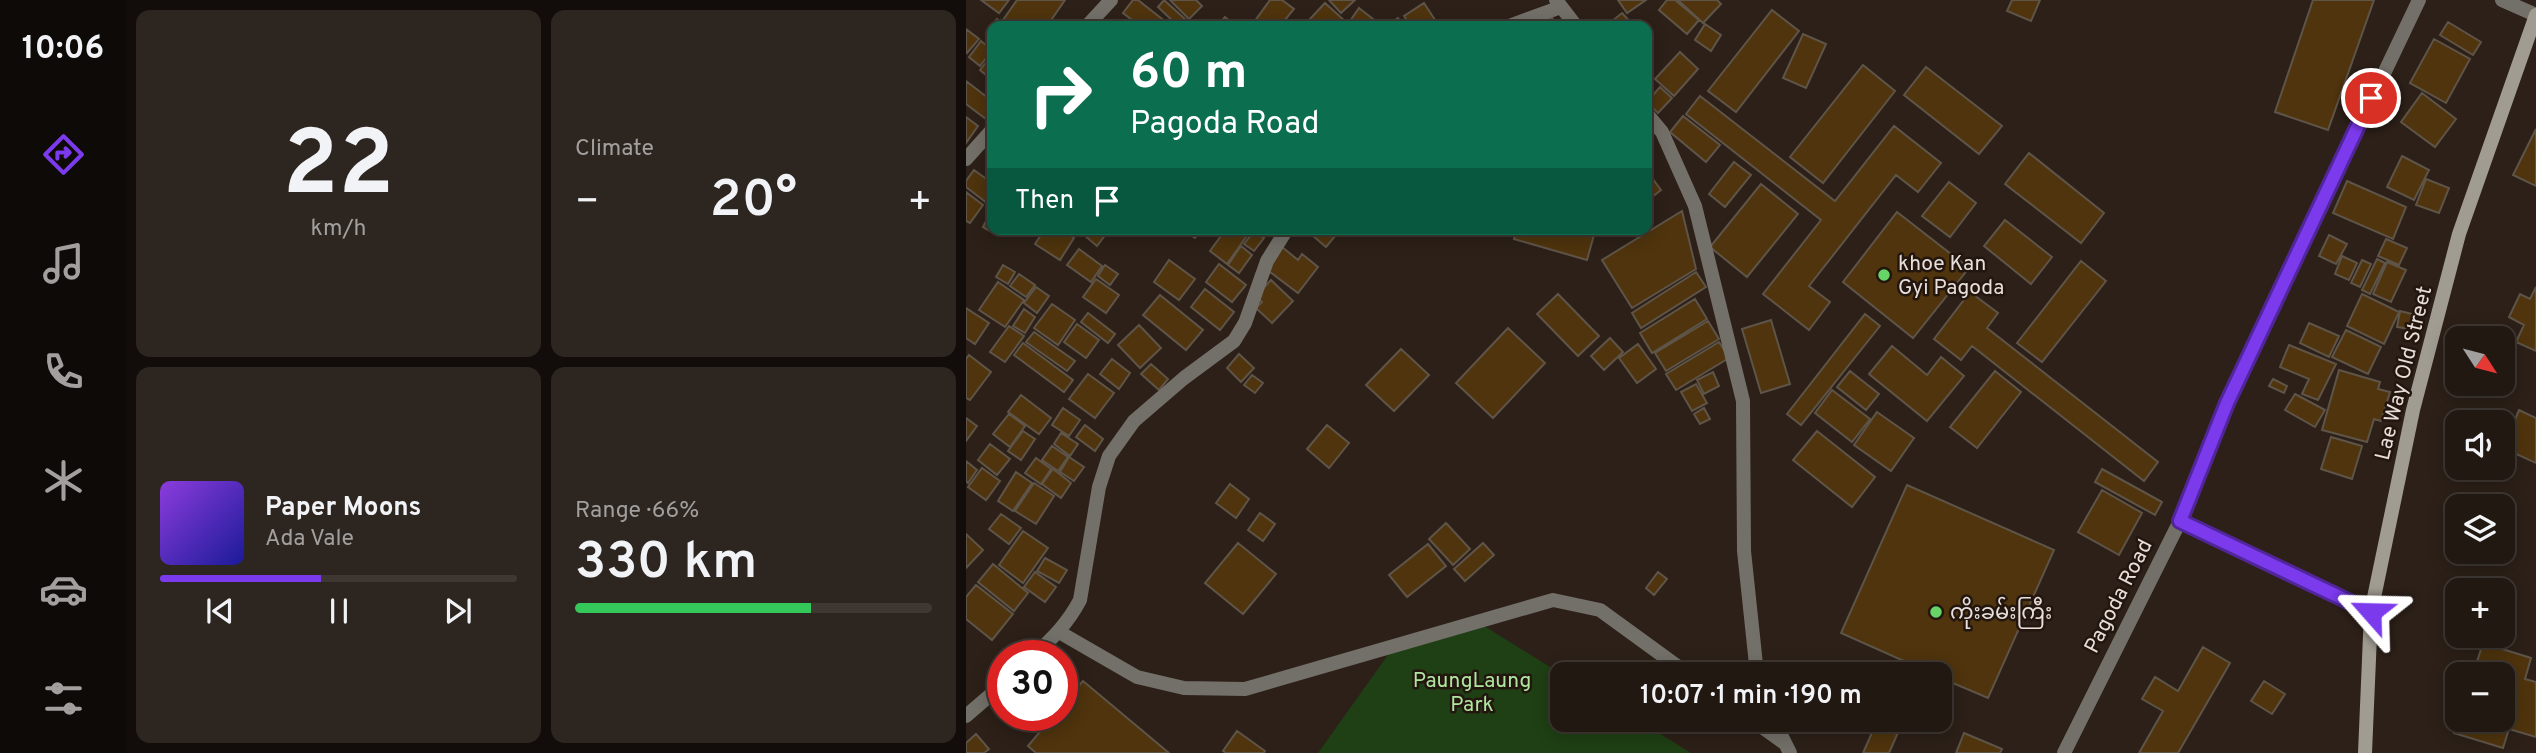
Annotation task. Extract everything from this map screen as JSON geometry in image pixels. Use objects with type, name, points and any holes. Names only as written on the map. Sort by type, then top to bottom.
[{"type":"street","points":[[1092,21],[1111,0]]},
{"type":"street","name":"Pagoda Road","points":[[2064,753],[2180,521],[2227,403],[2419,0]]},
{"type":"street","points":[[2502,0],[2536,15]]},
{"type":"street","points":[[1520,21],[1559,4],[1572,21]]},
{"type":"street","name":"Lae Way Old Street","points":[[2365,753],[2371,612],[2413,410],[2459,234],[2536,15]]},
{"type":"street","points":[[1652,120],[1662,132],[1695,206],[1743,401],[1744,551],[1756,662]]},
{"type":"street","points":[[966,159],[987,136]]},
{"type":"street","points":[[1050,640],[1072,615],[1080,600],[1099,487],[1109,456],[1133,421],[1234,341],[1245,323],[1267,261],[1283,235]]},
{"type":"street","points":[[2180,521],[2371,612]]},
{"type":"street","points":[[1059,632],[1138,677],[1184,688],[1245,689],[1553,600],[1600,610],[1672,662]]},
{"type":"street","points":[[966,716],[987,698]]},
{"type":"street","points":[[1767,732],[1786,747]]},
{"type":"green space","name":"PaungLaung Park","points":[[1481,624],[1550,667],[1550,732],[1657,732],[1691,753],[1318,753],[1390,652]]},
{"type":"building","points":[[981,0],[1009,0],[999,13]]},
{"type":"building","points":[[1017,0],[1065,0],[1050,21],[1003,20]]},
{"type":"building","points":[[1133,0],[1138,0],[1165,21],[1133,21],[1123,13]]},
{"type":"building","points":[[1164,0],[1185,19],[1173,21],[1158,7]]},
{"type":"building","points":[[1170,0],[1196,0],[1202,6],[1189,19]]},
{"type":"building","points":[[1270,0],[1282,0],[1294,9],[1284,21],[1255,21]]},
{"type":"building","points":[[1329,0],[1355,0],[1341,13]]},
{"type":"building","points":[[1618,0],[1646,0],[1627,13]]},
{"type":"building","points":[[1667,0],[1675,0],[1699,20],[1687,34],[1659,10]]},
{"type":"building","points":[[1678,0],[1717,0],[1721,4],[1703,23]]},
{"type":"building","points":[[2012,0],[2040,0],[2031,21],[2007,11]]},
{"type":"building","points":[[2313,0],[2374,0],[2328,130],[2275,112]]},
{"type":"building","points":[[1325,3],[1345,21],[1312,21],[1310,19]]},
{"type":"building","points":[[1424,3],[1436,21],[1408,21],[1404,16]]},
{"type":"building","points":[[1359,8],[1373,19],[1372,21],[1350,21]]},
{"type":"building","points":[[1772,10],[1799,31],[1736,112],[1708,91]]},
{"type":"building","points":[[1622,13],[1629,21],[1612,21]]},
{"type":"building","points":[[2448,22],[2481,42],[2473,55],[2440,35]]},
{"type":"building","points":[[1705,24],[1721,35],[1711,51],[1695,40]]},
{"type":"building","points":[[966,29],[979,39],[967,53],[966,52]]},
{"type":"building","points":[[1803,34],[1826,44],[1806,88],[1783,78]]},
{"type":"building","points":[[2434,39],[2470,59],[2446,103],[2410,83]]},
{"type":"building","points":[[981,41],[987,46],[987,57],[980,66],[969,57]]},
{"type":"building","points":[[1680,52],[1698,69],[1674,96],[1655,79]]},
{"type":"building","points":[[987,61],[987,76],[980,70]]},
{"type":"building","points":[[1863,65],[1895,91],[1823,183],[1790,157]]},
{"type":"building","points":[[1926,67],[2002,126],[1979,154],[1904,95]]},
{"type":"building","points":[[966,81],[987,97],[987,118],[986,119],[966,104]]},
{"type":"building","points":[[1660,87],[1672,98],[1658,113],[1652,107],[1652,96]]},
{"type":"building","points":[[2422,93],[2456,119],[2435,147],[2401,122]]},
{"type":"building","points":[[1700,96],[1835,201],[1894,126],[1941,163],[1918,192],[1896,175],[1809,286],[1830,302],[1809,330],[1763,294],[1821,220],[1686,114]]},
{"type":"building","points":[[1683,116],[1720,145],[1706,162],[1670,132]]},
{"type":"building","points":[[966,117],[978,126],[966,143]]},
{"type":"building","points":[[2536,129],[2536,186],[2513,175]]},
{"type":"building","points":[[2029,153],[2104,213],[2081,243],[2005,184]]},
{"type":"building","points":[[2402,156],[2429,170],[2414,200],[2387,187]]},
{"type":"building","points":[[1734,162],[1751,175],[1725,207],[1709,194]]},
{"type":"building","points":[[974,170],[987,179],[987,203],[966,187],[966,181]]},
{"type":"building","points":[[1652,178],[1661,190],[1652,197]]},
{"type":"building","points":[[2426,179],[2449,188],[2439,213],[2416,205]]},
{"type":"building","points":[[2347,181],[2406,207],[2393,239],[2333,213]]},
{"type":"building","points":[[1949,182],[1976,203],[1950,237],[1922,216]]},
{"type":"building","points":[[1761,184],[1798,214],[1747,277],[1710,247]]},
{"type":"building","points":[[966,192],[983,205],[970,223],[966,221]]},
{"type":"building","points":[[1682,211],[1696,269],[1632,308],[1602,260],[1643,235],[1652,235],[1652,229]]},
{"type":"building","points":[[1897,212],[1969,268],[1913,338],[1843,282]]},
{"type":"building","points":[[2005,220],[2052,257],[2031,284],[1984,246]]},
{"type":"building","points":[[1041,235],[1070,235],[1074,238],[1060,260],[1035,244]]},
{"type":"building","points":[[1084,235],[1105,235],[1097,246]]},
{"type":"building","points":[[1222,235],[1247,235],[1227,264],[1210,251]]},
{"type":"building","points":[[1251,235],[1264,238],[1254,251],[1244,244]]},
{"type":"building","points":[[1312,235],[1336,235],[1326,247]]},
{"type":"building","points":[[1515,235],[1594,235],[1587,260],[1514,239]]},
{"type":"building","points":[[2329,235],[2347,244],[2336,264],[2319,256]]},
{"type":"building","points":[[2386,239],[2407,248],[2399,265],[2378,256]]},
{"type":"building","points":[[1241,246],[1252,255],[1239,273],[1228,265]]},
{"type":"building","points":[[1282,247],[1298,260],[1302,254],[1318,267],[1298,293],[1266,269]]},
{"type":"building","points":[[1079,249],[1102,266],[1091,282],[1067,265]]},
{"type":"building","points":[[2342,256],[2357,263],[2349,280],[2335,274]]},
{"type":"building","points":[[2377,259],[2385,263],[2370,294],[2362,290]]},
{"type":"building","points":[[1169,260],[1195,279],[1179,300],[1154,282]]},
{"type":"building","points":[[2362,260],[2371,264],[2360,287],[2351,283]]},
{"type":"building","points":[[2081,261],[2106,281],[2042,362],[2017,343]]},
{"type":"building","points":[[2387,262],[2406,270],[2391,302],[2373,294]]},
{"type":"building","points":[[1219,264],[1246,285],[1232,302],[1206,282]]},
{"type":"building","points":[[1003,265],[1015,272],[1008,284],[996,277]]},
{"type":"building","points":[[1105,265],[1118,274],[1110,285],[1098,276]]},
{"type":"building","points":[[1696,272],[1706,287],[1641,328],[1632,313]]},
{"type":"building","points":[[1019,274],[1035,285],[1026,297],[1010,286]]},
{"type":"building","points":[[1096,279],[1119,295],[1106,313],[1083,297]]},
{"type":"building","points":[[1271,280],[1293,301],[1272,323],[1256,308],[1262,302],[1256,296]]},
{"type":"building","points":[[998,282],[1024,300],[1005,327],[979,310]]},
{"type":"building","points":[[1036,287],[1049,296],[1037,313],[1024,303]]},
{"type":"building","points":[[2536,287],[2536,351],[2516,342],[2524,325],[2509,317],[2520,294],[2530,299]]},
{"type":"building","points":[[1205,289],[1234,312],[1220,330],[1191,307]]},
{"type":"building","points":[[1970,292],[1998,313],[1987,328],[2158,462],[2144,481],[1972,346],[1961,360],[1934,339]]},
{"type":"building","points":[[1558,294],[1599,336],[1578,356],[1537,314]]},
{"type":"building","points":[[2362,294],[2399,312],[2384,344],[2347,326]]},
{"type":"building","points":[[1160,295],[1203,330],[1186,350],[1143,315]]},
{"type":"building","points":[[1695,299],[1707,319],[1652,353],[1640,333]]},
{"type":"building","points":[[1052,304],[1075,320],[1058,345],[1034,328]]},
{"type":"building","points":[[966,308],[989,323],[975,344],[966,338]]},
{"type":"building","points":[[1024,309],[1035,317],[1025,333],[1013,326]]},
{"type":"building","points":[[2400,311],[2412,314],[2409,329],[2397,327]]},
{"type":"building","points":[[1088,313],[1115,334],[1108,343],[1081,322]]},
{"type":"building","points":[[1865,314],[1880,326],[1801,425],[1787,414]]},
{"type":"building","points":[[1771,320],[1790,384],[1761,393],[1742,329]]},
{"type":"building","points":[[1708,321],[1719,339],[1666,371],[1655,353]]},
{"type":"building","points":[[2309,323],[2339,336],[2329,357],[2300,343]]},
{"type":"building","points":[[1077,324],[1099,340],[1086,358],[1064,342]]},
{"type":"building","points":[[1139,325],[1161,348],[1140,368],[1118,345]]},
{"type":"building","points":[[1009,326],[1024,336],[1005,362],[990,352]]},
{"type":"building","points":[[1508,328],[1545,363],[1493,418],[1456,383]]},
{"type":"building","points":[[2346,330],[2381,347],[2368,374],[2332,357]]},
{"type":"building","points":[[1034,332],[1075,361],[1067,371],[1026,342]]},
{"type":"building","points":[[1610,338],[1623,352],[1604,370],[1591,356]]},
{"type":"building","points":[[1719,342],[1729,358],[1676,390],[1666,374]]},
{"type":"building","points":[[1023,343],[1073,380],[1064,392],[1014,355]]},
{"type":"building","points":[[1638,344],[1656,369],[1637,383],[1619,358]]},
{"type":"building","points":[[2289,345],[2336,364],[2318,400],[2302,394],[2309,379],[2280,367]]},
{"type":"building","points":[[1892,346],[1927,375],[1941,357],[1964,376],[1927,421],[1869,374]]},
{"type":"building","points":[[1401,349],[1429,375],[1394,411],[1366,385]]},
{"type":"building","points":[[1239,354],[1254,368],[1241,382],[1227,368]]},
{"type":"building","points":[[969,355],[991,372],[970,400],[966,398],[966,359]]},
{"type":"building","points":[[1112,359],[1130,373],[1119,389],[1100,374]]},
{"type":"building","points":[[1151,364],[1168,379],[1159,390],[1141,374]]},
{"type":"building","points":[[2339,370],[2380,382],[2378,389],[2390,392],[2381,421],[2374,419],[2367,442],[2322,430]]},
{"type":"building","points":[[1850,371],[1879,394],[1866,410],[1837,387]]},
{"type":"building","points":[[1995,371],[2021,392],[1977,448],[1950,427]]},
{"type":"building","points":[[1713,372],[1719,386],[1704,394],[1697,380]]},
{"type":"building","points":[[1088,374],[1114,393],[1095,418],[1069,399]]},
{"type":"building","points":[[1252,375],[1263,383],[1255,393],[1244,385]]},
{"type":"building","points":[[2273,379],[2287,386],[2284,393],[2269,386]]},
{"type":"building","points":[[1696,384],[1707,403],[1692,411],[1681,392]]},
{"type":"building","points":[[1832,390],[1870,419],[1852,442],[1815,413]]},
{"type":"building","points":[[2295,394],[2325,410],[2315,427],[2285,410]]},
{"type":"building","points":[[1021,395],[1051,418],[1039,434],[1008,412]]},
{"type":"building","points":[[1063,408],[1080,420],[1069,436],[1052,425]]},
{"type":"building","points":[[1704,408],[1710,419],[1700,424],[1694,414]]},
{"type":"building","points":[[2519,410],[2536,418],[2536,463],[2515,453],[2515,420]]},
{"type":"building","points":[[1877,412],[1914,438],[1891,471],[1854,445]]},
{"type":"building","points":[[1009,414],[1025,426],[1010,447],[993,434]]},
{"type":"building","points":[[966,418],[977,426],[966,441]]},
{"type":"building","points":[[1085,425],[1103,439],[1095,451],[1076,437]]},
{"type":"building","points":[[1327,425],[1349,443],[1329,468],[1307,449]]},
{"type":"building","points":[[1023,431],[1035,439],[1021,460],[1008,451]]},
{"type":"building","points":[[1817,431],[1875,477],[1852,507],[1793,460]]},
{"type":"building","points":[[1061,433],[1078,444],[1070,456],[1054,444]]},
{"type":"building","points":[[2331,437],[2362,446],[2352,479],[2321,469]]},
{"type":"building","points":[[990,444],[1010,459],[997,475],[978,460]]},
{"type":"building","points":[[1052,446],[1068,457],[1058,471],[1042,460]]},
{"type":"building","points":[[1069,457],[1084,467],[1074,481],[1060,472]]},
{"type":"building","points":[[1036,458],[1051,469],[1041,484],[1025,473]]},
{"type":"building","points":[[966,461],[977,470],[968,483],[966,481]]},
{"type":"building","points":[[982,468],[1000,481],[986,500],[968,487]]},
{"type":"building","points":[[1053,469],[1071,483],[1061,498],[1042,484]]},
{"type":"building","points":[[2102,469],[2162,502],[2155,515],[2095,482]]},
{"type":"building","points":[[1016,472],[1032,483],[1013,511],[998,501]]},
{"type":"building","points":[[1034,483],[1054,496],[1036,524],[1015,511]]},
{"type":"building","points":[[1230,484],[1249,499],[1236,518],[1216,503]]},
{"type":"building","points":[[1907,485],[2054,550],[1988,698],[1952,683],[1952,662],[1904,662],[1841,633]]},
{"type":"building","points":[[2102,490],[2142,513],[2119,555],[2078,532]]},
{"type":"building","points":[[1260,513],[1275,524],[1263,541],[1248,530]]},
{"type":"building","points":[[1001,514],[1021,528],[1009,544],[989,529]]},
{"type":"building","points":[[1446,523],[1470,549],[1453,565],[1429,539]]},
{"type":"building","points":[[1023,531],[1048,548],[1023,583],[999,565]]},
{"type":"building","points":[[966,534],[983,550],[966,568]]},
{"type":"building","points":[[1238,543],[1276,574],[1243,614],[1205,583]]},
{"type":"building","points":[[1483,543],[1494,555],[1465,581],[1454,569]]},
{"type":"building","points":[[1428,544],[1446,566],[1407,597],[1389,575]]},
{"type":"building","points":[[1045,558],[1067,570],[1059,583],[1037,571]]},
{"type":"building","points":[[993,564],[1028,593],[1014,611],[978,582]]},
{"type":"building","points":[[1035,572],[1056,587],[1045,602],[1024,587]]},
{"type":"building","points":[[1658,572],[1667,579],[1654,595],[1646,588]]},
{"type":"building","points":[[976,585],[1013,614],[992,640],[966,619],[966,597]]},
{"type":"building","points":[[2203,647],[2230,663],[2178,753],[2139,753],[2163,711],[2142,699],[2155,677],[2178,691]]},
{"type":"building","points":[[2481,648],[2499,648],[2531,658],[2525,679],[2536,682],[2536,737],[2515,731],[2515,662],[2477,662]]},
{"type":"building","points":[[1083,681],[1169,753],[1036,753],[1028,746],[1040,731],[1078,731],[1078,687]]},
{"type":"building","points":[[2264,681],[2285,694],[2272,714],[2251,701]]},
{"type":"building","points":[[1237,731],[1265,751],[1264,753],[1223,751]]},
{"type":"building","points":[[1872,732],[1898,732],[1889,753],[1863,753]]},
{"type":"building","points":[[2454,732],[2508,732],[2503,748]]},
{"type":"building","points":[[1964,733],[2002,749],[2000,753],[1956,753]]},
{"type":"building","points":[[976,734],[989,749],[984,753],[966,753],[966,743]]},
{"type":"place","name":"khoe Kan Gyi Pagoda","points":[[1884,275]]},
{"type":"place","name":"ကိုးခမ်းကြီး","points":[[1936,612]]},
{"type":"route","points":[[2371,98],[2227,403],[2180,521],[2371,612]]}]
